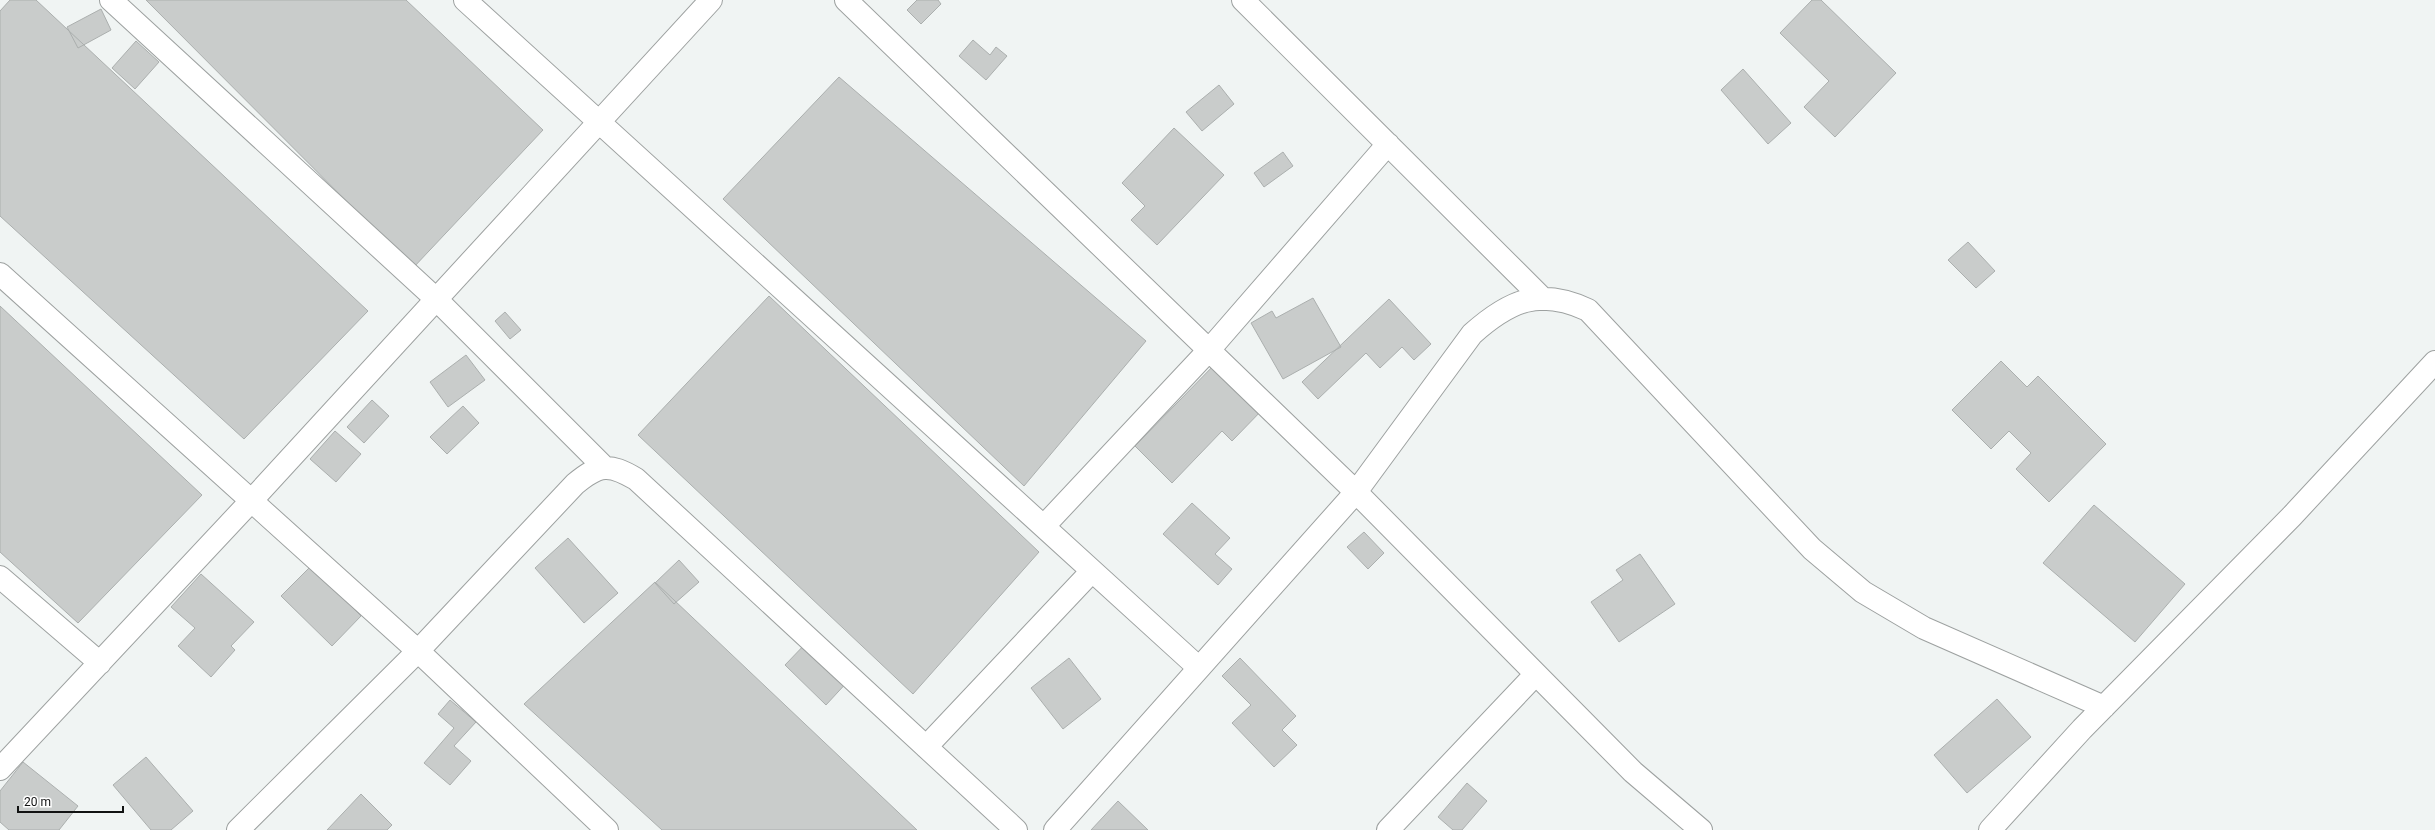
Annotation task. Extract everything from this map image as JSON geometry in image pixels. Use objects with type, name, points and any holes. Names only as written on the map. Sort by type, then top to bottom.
[{"type":"street","points":[[111,0],[436,299],[604,467]]},
{"type":"street","points":[[465,0],[600,121],[1199,668]]},
{"type":"street","points":[[0,769],[252,500],[711,0]]},
{"type":"street","points":[[846,0],[1356,492],[1535,675],[1633,772],[1701,830]]},
{"type":"street","points":[[1243,0],[1543,298]]},
{"type":"street","points":[[1044,526],[1209,350],[1388,144]]},
{"type":"street","points":[[0,274],[418,651],[607,830]]},
{"type":"street","points":[[1055,830],[1356,492],[1472,334],[1493,315],[1515,302],[1543,298],[1568,301],[1588,310],[1812,549],[1863,592],[1924,628],[2104,707]]},
{"type":"street","points":[[1990,830],[2104,707],[2292,516],[2435,362]]},
{"type":"street","points":[[238,830],[418,651],[575,484],[591,471],[604,467],[620,469],[636,478],[1016,830]]},
{"type":"street","points":[[926,746],[1092,571]]},
{"type":"street","points":[[0,577],[100,663]]},
{"type":"street","points":[[1388,830],[1535,675]]},
{"type":"building","points":[[10,0],[36,0],[368,311],[244,439],[0,216],[0,11]]},
{"type":"building","points":[[146,0],[406,0],[543,130],[413,268]]},
{"type":"building","points":[[917,0],[938,0],[941,4],[921,24],[907,10]]},
{"type":"building","points":[[1812,0],[1821,0],[1896,73],[1835,137],[1804,107],[1829,81],[1780,33]]},
{"type":"building","points":[[101,9],[111,30],[78,48],[67,27]]},
{"type":"building","points":[[973,40],[990,55],[996,47],[1007,56],[986,80],[959,56]]},
{"type":"building","points":[[136,41],[159,62],[135,89],[112,68]]},
{"type":"building","points":[[1743,69],[1791,123],[1768,144],[1721,90]]},
{"type":"building","points":[[839,77],[1146,341],[1024,486],[723,199]]},
{"type":"building","points":[[1219,85],[1234,104],[1202,131],[1186,112]]},
{"type":"building","points":[[1174,128],[1224,175],[1157,245],[1131,220],[1145,206],[1122,183]]},
{"type":"building","points":[[1283,152],[1293,166],[1264,187],[1254,173]]},
{"type":"building","points":[[1968,242],[1995,271],[1976,288],[1948,260]]},
{"type":"building","points":[[769,296],[1039,552],[913,694],[638,435]]},
{"type":"building","points":[[1313,298],[1341,347],[1283,379],[1251,323],[1272,311],[1276,318]]},
{"type":"building","points":[[1389,299],[1431,344],[1414,360],[1402,347],[1380,368],[1366,353],[1318,399],[1302,382]]},
{"type":"building","points":[[0,306],[202,495],[78,623],[0,552]]},
{"type":"building","points":[[505,312],[521,330],[510,339],[495,321]]},
{"type":"building","points":[[466,355],[485,380],[448,407],[430,382]]},
{"type":"building","points":[[1218,361],[1265,407],[1232,441],[1222,431],[1172,483],[1135,446]]},
{"type":"building","points":[[2001,361],[2027,387],[2038,376],[2106,444],[2049,502],[2016,469],[2031,453],[2009,431],[1991,449],[1952,410]]},
{"type":"building","points":[[372,400],[389,416],[364,443],[347,427]]},
{"type":"building","points":[[463,406],[479,423],[447,454],[430,437]]},
{"type":"building","points":[[335,431],[361,454],[336,482],[310,459]]},
{"type":"building","points":[[1192,503],[1230,538],[1215,554],[1232,569],[1218,585],[1163,534]]},
{"type":"building","points":[[2094,505],[2185,584],[2135,642],[2043,563]]},
{"type":"building","points":[[1364,532],[1384,553],[1368,569],[1347,547]]},
{"type":"building","points":[[568,538],[618,593],[584,623],[535,568]]},
{"type":"building","points":[[1640,554],[1675,604],[1619,642],[1591,602],[1623,580],[1616,570]]},
{"type":"building","points":[[679,560],[699,582],[674,604],[655,583]]},
{"type":"building","points":[[311,566],[361,616],[332,646],[281,596]]},
{"type":"building","points":[[201,574],[254,622],[231,646],[235,650],[211,677],[178,646],[195,628],[171,607]]},
{"type":"building","points":[[655,582],[917,830],[662,830],[524,704]]},
{"type":"building","points":[[809,640],[850,679],[826,705],[785,665]]},
{"type":"building","points":[[1069,658],[1101,699],[1063,729],[1031,688]]},
{"type":"building","points":[[1240,658],[1296,716],[1282,730],[1297,745],[1274,767],[1232,723],[1251,705],[1222,676]]},
{"type":"building","points":[[1997,699],[2031,737],[1967,793],[1934,755]]},
{"type":"building","points":[[450,700],[476,722],[454,746],[471,761],[450,785],[424,763],[454,728],[438,714]]},
{"type":"building","points":[[146,757],[193,811],[171,830],[151,830],[113,785]]},
{"type":"building","points":[[23,762],[78,806],[59,830],[9,830],[0,822],[0,791]]},
{"type":"building","points":[[1467,783],[1487,801],[1462,830],[1453,830],[1438,817]]},
{"type":"building","points":[[361,794],[392,825],[387,830],[327,830]]},
{"type":"building","points":[[1118,801],[1148,830],[1091,830]]}]
